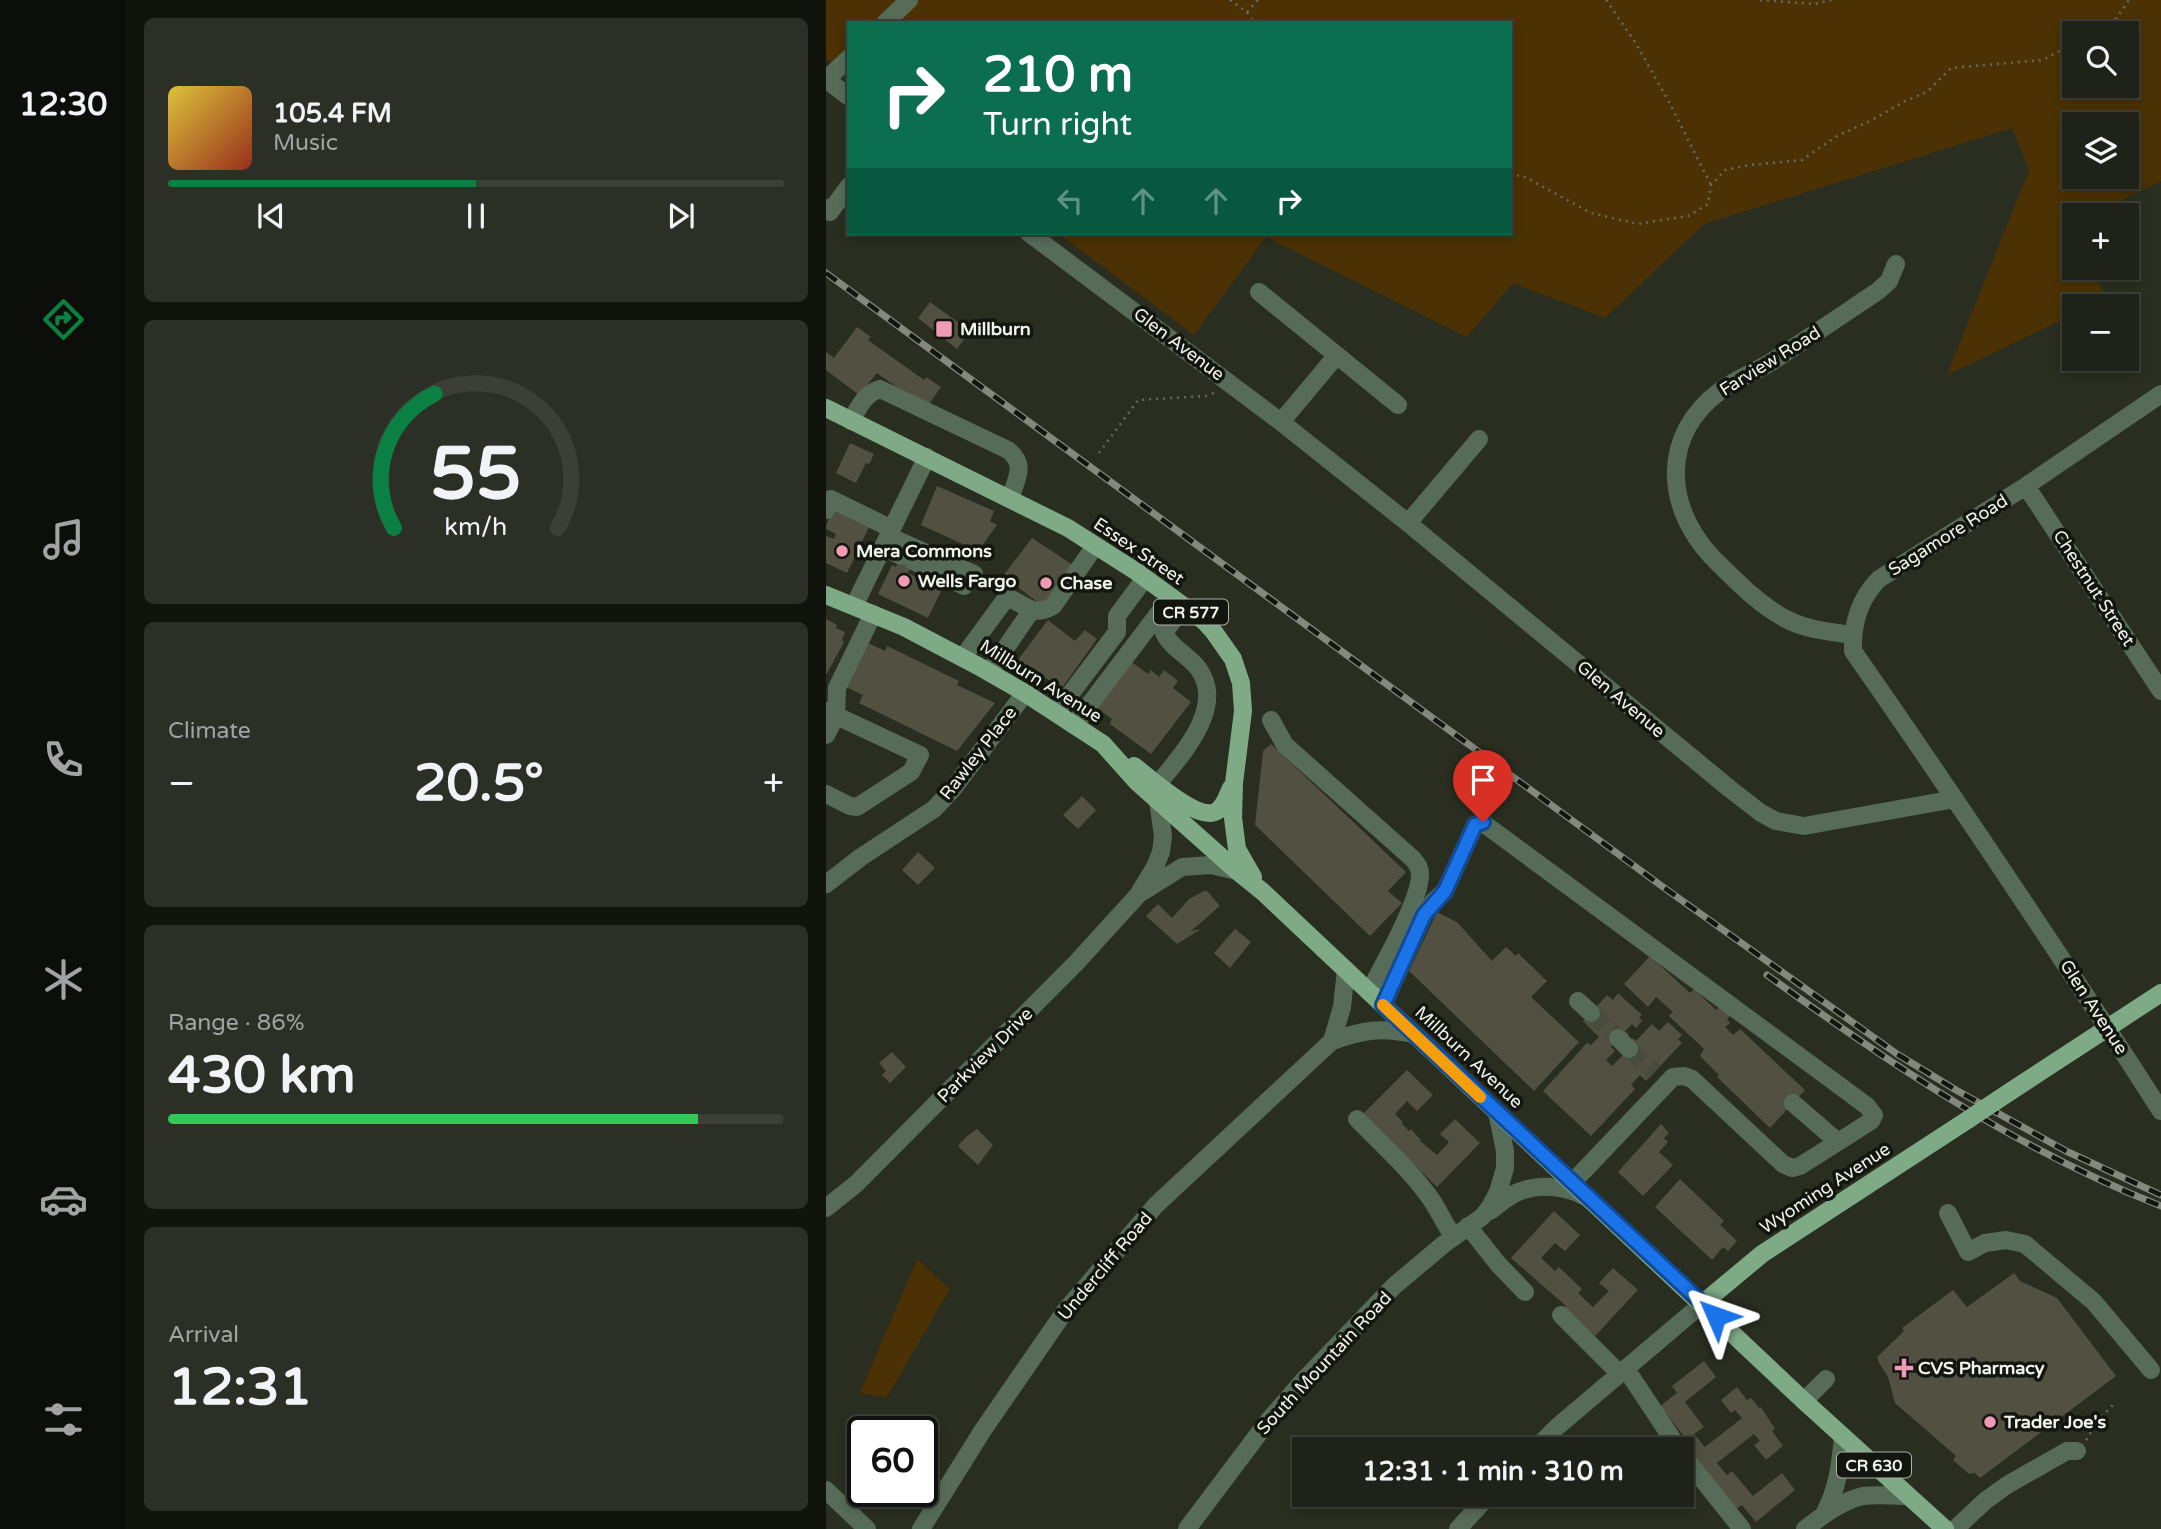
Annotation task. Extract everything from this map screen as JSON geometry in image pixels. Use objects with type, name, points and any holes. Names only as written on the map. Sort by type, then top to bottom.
[{"type":"main road","name":"Essex Street","points":[[827,411],[927,457],[1068,528],[1204,621],[1233,659],[1241,683],[1242,711],[1233,818],[1237,849],[1263,892]]},
{"type":"main road","name":"Millburn Avenue","points":[[826,595],[904,627],[963,657],[1025,693],[1102,744],[1158,792],[1237,871],[1263,892],[1804,1401],[1945,1529]]},
{"type":"main road","points":[[1158,792],[1204,814],[1217,811],[1224,804],[1234,783]]},
{"type":"main road","name":"Wyoming Avenue","points":[[1702,1304],[1762,1254],[2161,993]]},
{"type":"street","points":[[887,21],[909,0]]},
{"type":"street","points":[[847,60],[826,79],[847,95]]},
{"type":"street","points":[[826,208],[830,212],[847,189]]},
{"type":"street","name":"Glen Avenue","points":[[1032,235],[1281,422],[1408,523],[1746,803],[1776,821],[1804,826],[1955,799],[2109,1028],[2161,1111]]},
{"type":"street","name":"Farview Road","points":[[1852,635],[1791,622],[1737,582],[1690,530],[1678,502],[1675,468],[1680,446],[1689,427],[1714,396],[1770,363],[1878,291],[1889,281],[1896,264]]},
{"type":"street","points":[[1259,292],[1398,405]]},
{"type":"street","points":[[1281,422],[1338,355]]},
{"type":"street","points":[[851,421],[865,398],[880,389],[1008,450],[1016,456],[1020,464],[1010,499]]},
{"type":"street","name":"Sagamore Road","points":[[1852,635],[1864,599],[1879,579],[2026,486],[2161,394]]},
{"type":"street","points":[[1408,523],[1479,439]]},
{"type":"street","points":[[854,606],[927,457]]},
{"type":"street","name":"Chestnut Street","points":[[2026,486],[2161,691]]},
{"type":"street","points":[[826,510],[831,499],[888,537],[969,580],[907,559],[888,537]]},
{"type":"street","points":[[963,657],[1007,597],[1031,611],[1045,611],[1053,606],[1095,546]]},
{"type":"street","points":[[1056,713],[1117,632],[1117,616],[1145,579]]},
{"type":"street","points":[[1158,792],[1203,720],[1207,700],[1198,669],[1167,640],[1164,633],[1177,602]]},
{"type":"street","points":[[1074,725],[1177,602]]},
{"type":"street","points":[[989,672],[1031,611]]},
{"type":"street","points":[[826,735],[837,688],[873,614]]},
{"type":"street","points":[[1852,635],[1853,651],[1955,799]]},
{"type":"street","name":"Rawley Place","points":[[826,884],[934,809],[952,790],[1025,693]]},
{"type":"street","points":[[826,794],[857,807],[911,772],[920,755],[831,713]]},
{"type":"street","points":[[1271,720],[1284,745],[1419,867],[1419,885],[1403,925],[1369,992]]},
{"type":"street","name":"Parkview Drive","points":[[826,1208],[856,1184],[885,1155],[1076,963],[1138,895],[1161,852],[1163,825],[1158,792]]},
{"type":"street","points":[[1383,1005],[1424,915],[1445,891],[1475,825],[1483,822],[1872,1110],[1874,1115],[1871,1121],[1800,1166],[1792,1168],[1787,1167],[1692,1079],[1684,1076],[1660,1078],[1572,1182]]},
{"type":"street","name":"Parkview Drive","points":[[1138,895],[1182,867],[1210,865],[1237,871]]},
{"type":"street","points":[[1332,1041],[1342,1007],[1346,970]]},
{"type":"street","name":"Undercliff Road","points":[[921,1529],[983,1430],[1065,1311],[1156,1205],[1332,1041],[1382,1029],[1413,1034]]},
{"type":"street","points":[[1793,1103],[1838,1142]]},
{"type":"street","name":"South Mountain Road","points":[[1468,1227],[1498,1192],[1503,1177],[1505,1152],[1497,1112]]},
{"type":"street","points":[[1357,1119],[1410,1172],[1431,1198],[1445,1225],[1468,1227],[1525,1292]]},
{"type":"street","name":"South Mountain Road","points":[[1186,1529],[1269,1419],[1394,1286],[1468,1227],[1523,1190],[1571,1189],[1590,1200]]},
{"type":"street","points":[[1948,1213],[1968,1252],[1985,1243],[2006,1240],[2025,1244],[2039,1254],[2057,1273],[2094,1302],[2151,1370]]},
{"type":"street","name":"Wyoming Avenue","points":[[1547,1437],[1702,1304]]},
{"type":"street","points":[[1561,1315],[1623,1371],[1670,1437]]},
{"type":"street","points":[[1804,1401],[1826,1379]]},
{"type":"street","points":[[1824,1514],[1837,1486],[1843,1437]]},
{"type":"street","points":[[1955,1529],[2007,1485],[2067,1451],[2077,1451]]},
{"type":"street","points":[[1694,1469],[1742,1529]]},
{"type":"street","points":[[826,1490],[867,1529]]},
{"type":"street","points":[[1805,1529],[1824,1514],[1864,1496],[1908,1496]]},
{"type":"street","points":[[1458,1529],[1478,1507]]},
{"type":"path","points":[[1230,0],[1247,12],[1253,21]]},
{"type":"path","points":[[1247,12],[1258,0]]},
{"type":"path","points":[[1606,0],[1641,53],[1711,185]]},
{"type":"path","points":[[1760,0],[1814,4],[1832,0]]},
{"type":"path","points":[[2113,21],[2129,0]]},
{"type":"path","points":[[1512,174],[1525,177],[1591,213],[1638,225],[1688,216],[1708,204],[1711,185],[1725,170],[1802,160],[1837,136],[1872,120],[1905,100],[1927,92],[1951,68],[2043,60],[2062,50]]},
{"type":"path","points":[[1099,453],[1138,400],[1206,396],[1217,391]]},
{"type":"path","points":[[2077,1451],[2113,1404]]},
{"type":"shaded area","points":[[826,0],[2161,0],[2161,181],[2115,203],[2062,203],[2062,280],[2097,280],[2105,294],[2062,294],[2062,320],[1947,375],[2029,170],[2012,128],[1704,224],[1605,318],[1513,283],[1467,337],[1266,237],[1194,335],[1061,235],[1512,235],[1512,21],[847,21],[847,75],[826,59]]},
{"type":"shaded area","points":[[917,1259],[950,1289],[887,1397],[860,1393]]},
{"type":"building","points":[[930,302],[970,331],[957,349],[918,318]]},
{"type":"building","points":[[857,327],[871,337],[868,340],[924,380],[926,377],[941,387],[926,408],[877,373],[859,395],[826,370],[826,352],[834,358]]},
{"type":"building","points":[[850,443],[874,454],[856,483],[836,473]]},
{"type":"building","points":[[937,486],[994,511],[990,521],[997,525],[978,551],[921,525]]},
{"type":"building","name":"Mera Commons","points":[[835,506],[871,523],[847,573],[826,563],[826,536],[834,539],[836,534],[826,529],[826,525]]},
{"type":"building","points":[[1032,538],[1076,567],[1044,607],[1003,576]]},
{"type":"building","name":"Wells Fargo","points":[[903,552],[915,557],[908,573],[942,589],[928,618],[878,594],[892,565],[896,567]]},
{"type":"building","points":[[826,619],[845,632],[842,640],[844,642],[826,675]]},
{"type":"building","points":[[1048,620],[1075,641],[1085,630],[1097,639],[1062,688],[1017,661]]},
{"type":"building","points":[[868,643],[885,651],[887,646],[959,681],[957,685],[995,703],[957,751],[859,703],[863,695],[846,687]]},
{"type":"building","points":[[1130,661],[1148,674],[1151,670],[1159,677],[1164,670],[1178,681],[1173,688],[1191,702],[1151,754],[1110,724],[1112,719],[1095,707]]},
{"type":"building","points":[[1271,744],[1406,872],[1388,891],[1402,903],[1370,936],[1255,825],[1263,751]]},
{"type":"building","points":[[1082,796],[1096,810],[1078,829],[1063,815]]},
{"type":"building","points":[[918,852],[935,868],[918,885],[902,870]]},
{"type":"building","points":[[1206,890],[1220,906],[1191,931],[1201,929],[1177,944],[1146,916],[1158,904],[1172,918],[1189,899]]},
{"type":"building","points":[[1437,912],[1457,922],[1492,961],[1506,947],[1516,956],[1518,953],[1547,981],[1531,997],[1579,1042],[1534,1091],[1409,971]]},
{"type":"building","points":[[1235,929],[1251,942],[1230,968],[1214,953]]},
{"type":"building","points":[[1650,956],[1690,993],[1694,989],[1716,1010],[1720,1006],[1731,1015],[1727,1019],[1730,1023],[1725,1027],[1733,1035],[1740,1029],[1805,1090],[1770,1128],[1717,1077],[1719,1075],[1700,1056],[1704,1049],[1669,1016],[1673,1012],[1656,997],[1648,1007],[1624,984]]},
{"type":"building","points":[[1618,993],[1642,1015],[1639,1017],[1642,1021],[1636,1028],[1632,1024],[1625,1031],[1629,1034],[1622,1042],[1618,1038],[1611,1047],[1615,1051],[1606,1060],[1612,1066],[1630,1048],[1627,1045],[1633,1038],[1636,1041],[1652,1024],[1659,1031],[1668,1022],[1682,1035],[1678,1039],[1682,1043],[1646,1081],[1640,1075],[1631,1085],[1635,1089],[1591,1136],[1543,1091],[1587,1043],[1591,1045],[1599,1037],[1583,1021],[1607,995],[1613,1000]]},
{"type":"building","points":[[892,1052],[906,1067],[890,1083],[882,1075],[886,1071],[879,1063]]},
{"type":"building","points":[[1407,1070],[1433,1095],[1417,1111],[1407,1101],[1395,1114],[1409,1131],[1411,1129],[1420,1141],[1437,1155],[1449,1142],[1440,1134],[1455,1119],[1480,1143],[1437,1187],[1363,1114]]},
{"type":"building","points":[[1661,1124],[1669,1133],[1664,1138],[1668,1142],[1659,1152],[1673,1165],[1643,1196],[1618,1172]]},
{"type":"building","points":[[977,1129],[993,1145],[978,1165],[958,1146]]},
{"type":"building","points":[[1680,1179],[1724,1221],[1720,1225],[1737,1241],[1728,1251],[1723,1247],[1712,1260],[1655,1207]]},
{"type":"building","points":[[1554,1211],[1580,1235],[1565,1251],[1555,1243],[1541,1258],[1555,1271],[1559,1267],[1582,1289],[1578,1293],[1593,1307],[1609,1291],[1599,1283],[1613,1268],[1638,1290],[1595,1336],[1564,1308],[1566,1306],[1511,1258]]},
{"type":"building","points":[[2014,1273],[2020,1281],[2057,1298],[2116,1376],[1980,1478],[1975,1473],[1969,1474],[1953,1460],[1956,1456],[1895,1403],[1888,1377],[1877,1357],[1904,1331],[1902,1328],[1953,1290],[1967,1307]]},
{"type":"building","points":[[1704,1361],[1716,1377],[1685,1402],[1704,1427],[1694,1434],[1705,1447],[1742,1418],[1735,1410],[1731,1413],[1721,1400],[1737,1387],[1747,1400],[1751,1398],[1761,1407],[1775,1429],[1772,1431],[1783,1446],[1766,1460],[1754,1445],[1760,1441],[1754,1434],[1717,1463],[1727,1475],[1732,1471],[1753,1496],[1782,1473],[1795,1490],[1756,1522],[1742,1505],[1735,1510],[1694,1459],[1694,1437],[1685,1437],[1660,1406],[1677,1393],[1672,1386]]},
{"type":"tunnel","points":[[1591,1013],[1618,1038]]},
{"type":"tunnel","points":[[1629,1049],[1655,1072]]},
{"type":"railway","points":[[826,273],[1663,887],[1897,1054],[2066,1151],[2161,1195]]},
{"type":"railway","points":[[1767,975],[1860,1041],[1956,1103],[2056,1159],[2161,1206]]},
{"type":"slow traffic","points":[[1383,1005],[1480,1097]]},
{"type":"place","name":"Millburn","points":[[944,329]]},
{"type":"place","name":"Mera Commons","points":[[842,551]]},
{"type":"place","name":"Wells Fargo","points":[[904,581]]},
{"type":"place","name":"Chase","points":[[1046,583]]},
{"type":"place","name":"CVS Pharmacy","points":[[1904,1368]]},
{"type":"place","name":"Trader Joe's","points":[[1990,1422]]},
{"type":"route","points":[[1483,822],[1475,825],[1445,891],[1424,915],[1383,1005],[1716,1316]]}]
